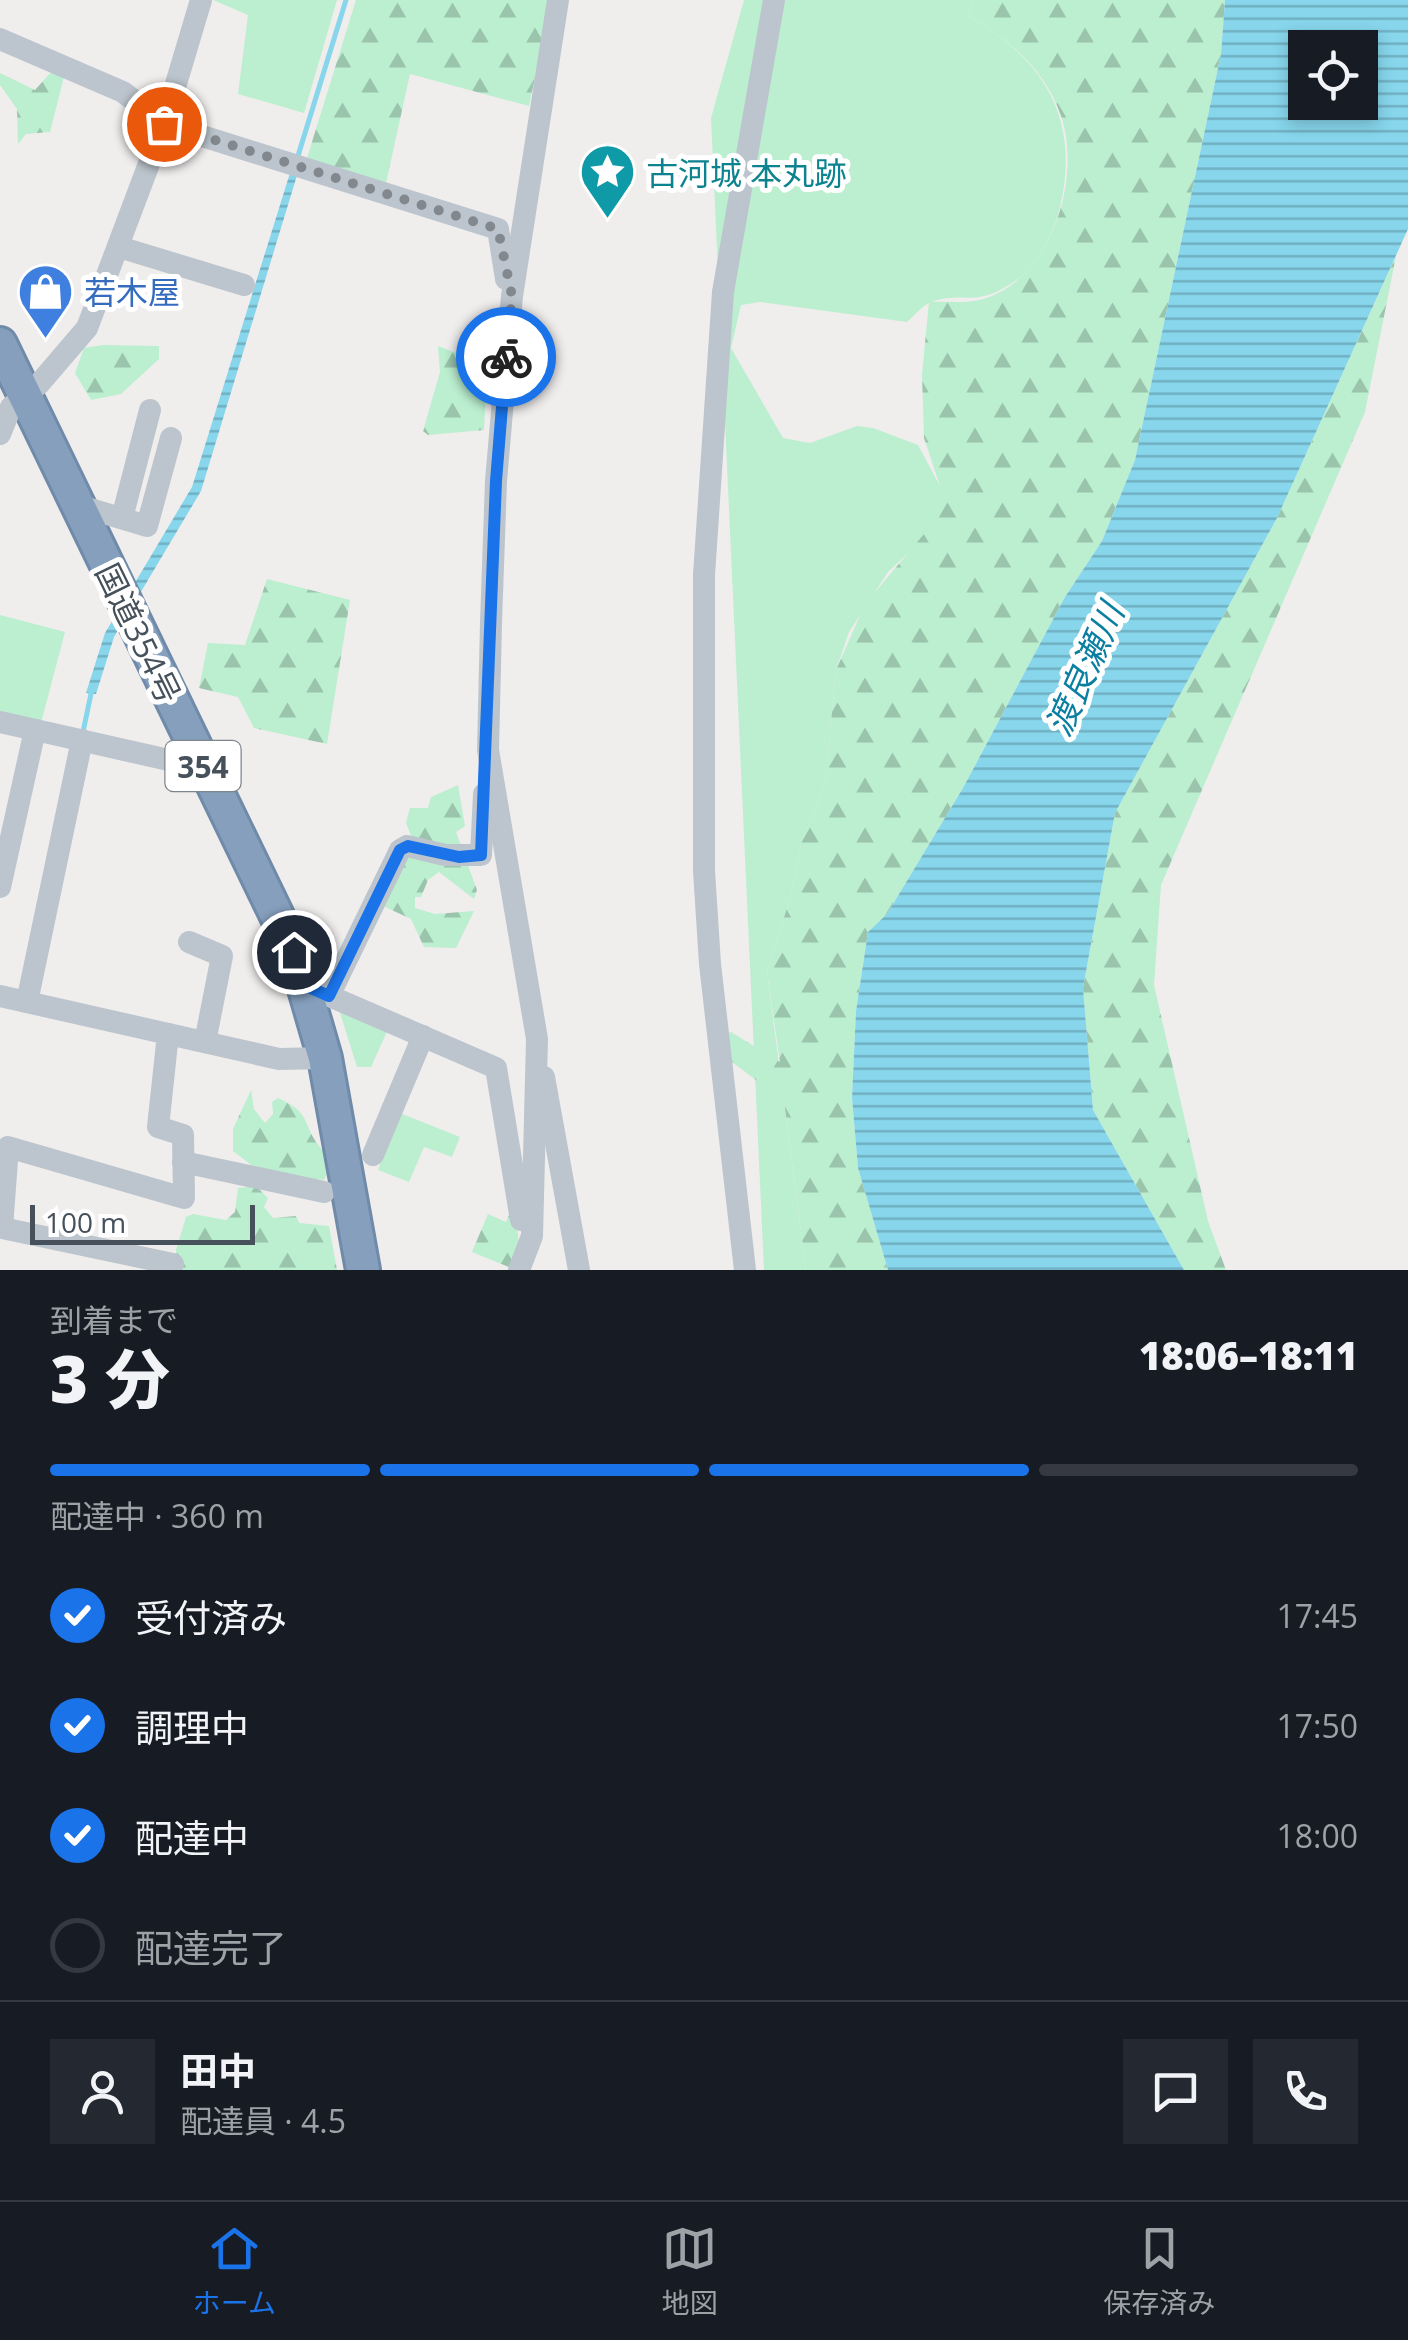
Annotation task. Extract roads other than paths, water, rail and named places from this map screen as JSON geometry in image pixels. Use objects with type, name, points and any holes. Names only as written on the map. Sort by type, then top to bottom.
[{"type":"highway","name":"国道354号","points":[[0,344],[294,952],[316,990],[363,1270]]},
{"type":"street","points":[[0,434],[6,414],[88,328],[164,124],[201,0]]},
{"type":"street","points":[[523,1262],[496,1068],[316,990],[400,850],[408,846],[459,857],[481,855],[496,481],[512,296],[558,0]]},
{"type":"street","points":[[745,1270],[708,946],[704,575],[723,292],[774,0]]},
{"type":"street","points":[[0,39],[123,92],[164,124],[498,229],[512,296]]},
{"type":"street","points":[[119,247],[244,285]]},
{"type":"street","points":[[122,518],[150,410]]},
{"type":"street","points":[[77,505],[147,526],[171,438]]},
{"type":"street","points":[[0,722],[204,768]]},
{"type":"street","points":[[0,888],[35,730]]},
{"type":"street","points":[[27,1002],[82,740]]},
{"type":"street","points":[[488,750],[579,1270]]},
{"type":"street","points":[[189,942],[222,956],[204,1042]]},
{"type":"street","points":[[0,996],[278,1058],[325,1058]]},
{"type":"street","points":[[168,1034],[158,1127],[184,1135],[184,1198],[8,1147],[2,1228],[172,1264]]},
{"type":"street","points":[[373,1155],[423,1036]]},
{"type":"street","points":[[523,1262],[532,1236],[538,1039]]},
{"type":"street","points":[[183,1162],[324,1192]]},
{"type":"street","points":[[354,1206],[354,1270]]},
{"type":"street","points":[[354,1206],[373,1270]]},
{"type":"water","name":"渡良瀬川","points":[[1225,0],[1408,0],[1408,229],[1277,518],[1115,813],[1083,988],[1093,1110],[1184,1270],[888,1270],[858,1168],[852,1098],[856,1011],[868,932],[887,914],[963,788],[1065,597],[1102,541],[1135,460],[1221,54]]},
{"type":"water","points":[[298,172],[201,491],[114,637],[96,694],[86,693],[105,633],[192,487],[290,173]]},
{"type":"waterway","points":[[297,159],[346,0]]},
{"type":"waterway","points":[[83,732],[92,689]]},
{"type":"place","name":"古河城 本丸跡","points":[[607,221]]},
{"type":"place","name":"若木屋","points":[[45,340]]}]
